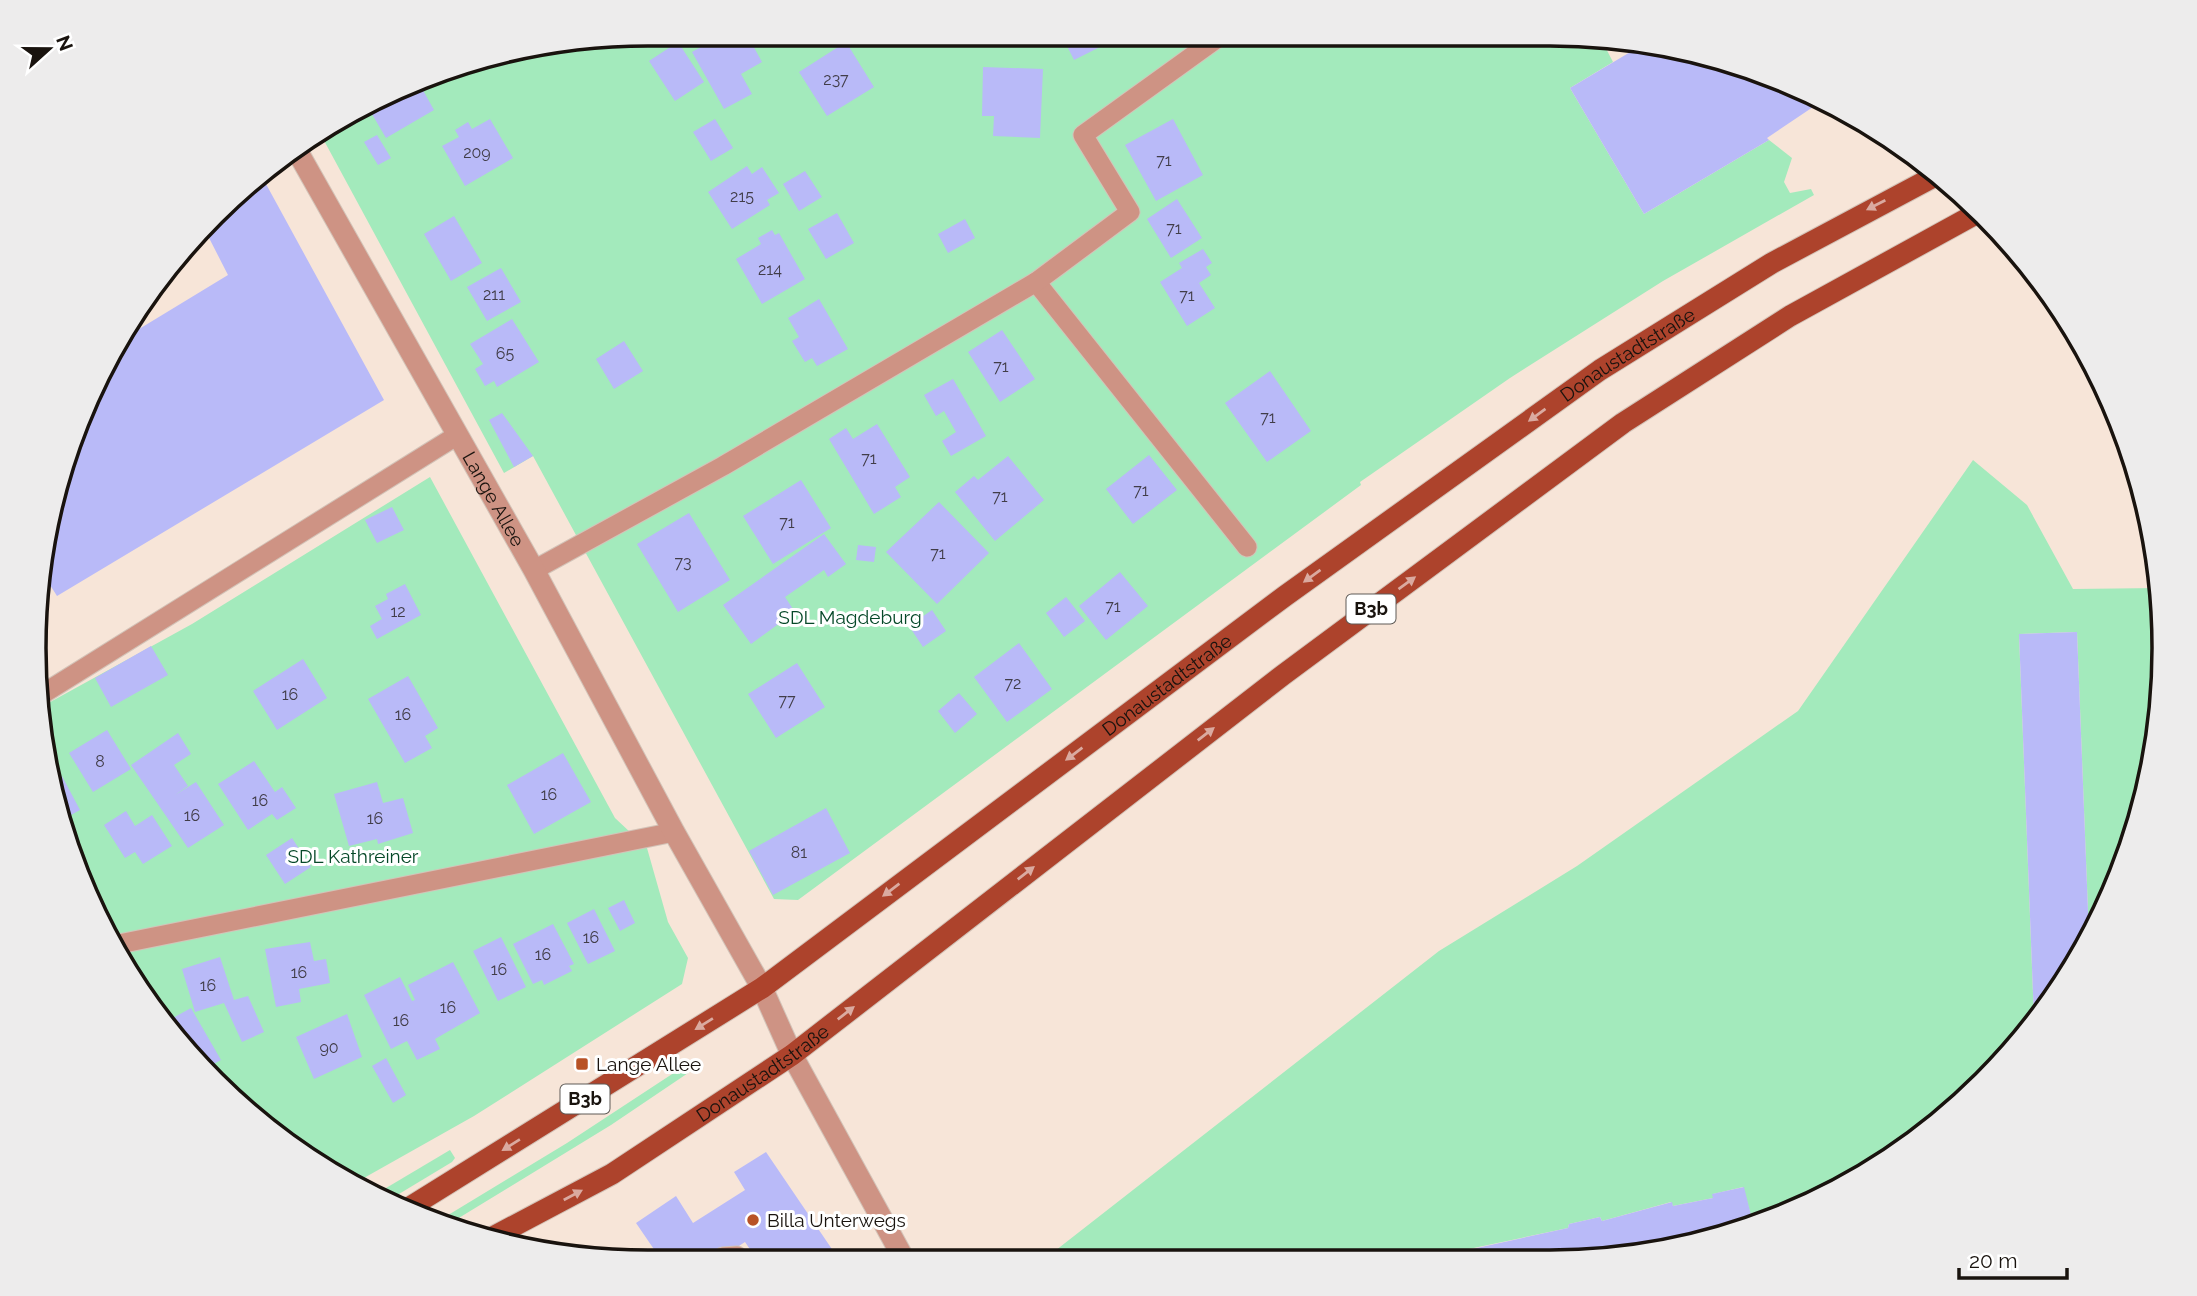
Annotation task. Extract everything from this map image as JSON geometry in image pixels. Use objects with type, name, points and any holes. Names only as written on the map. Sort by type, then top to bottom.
[{"type":"main road","name":"Donaustadtstraße","points":[[415,1204],[762,988],[1285,596],[1600,370],[1772,263],[1928,180]]},
{"type":"main road","name":"Donaustadtstraße","points":[[502,1232],[612,1174],[792,1055],[1283,675],[1623,423],[1790,316],[1970,217]]},
{"type":"street","name":"Lange Allee","points":[[300,156],[534,570],[674,832],[762,988],[792,1055],[899,1250]]},
{"type":"lane","points":[[534,570],[723,466],[1036,282],[1130,212],[1083,135],[1206,46]]},
{"type":"lane","points":[[1036,282],[1247,547]]},
{"type":"lane","points":[[47,691],[456,436]]},
{"type":"lane","points":[[123,943],[674,832]]},
{"type":"green space","name":"SDL Magdeburg","points":[[648,46],[1549,46],[1606,49],[1613,62],[1570,88],[1644,214],[1769,140],[1792,158],[1784,182],[1790,193],[1811,189],[1814,195],[1663,281],[1510,378],[1360,482],[1361,485],[798,900],[774,899],[533,456],[504,473],[324,140],[417,91],[454,77],[530,57],[609,47]]},
{"type":"green space","points":[[1973,460],[2027,505],[2073,589],[2148,588],[2152,648],[2140,766],[2120,842],[2088,916],[2077,632],[2019,634],[2033,1006],[1975,1074],[1916,1126],[1850,1170],[1780,1205],[1751,1216],[1743,1187],[1713,1194],[1713,1198],[1673,1206],[1671,1202],[1602,1221],[1600,1217],[1569,1224],[1568,1228],[1464,1250],[1056,1250],[1439,951],[1577,866],[1798,711]]},
{"type":"green space","name":"SDL Kathreiner","points":[[430,477],[615,818],[647,848],[668,922],[688,958],[682,984],[474,1116],[363,1178],[313,1149],[281,1126],[222,1074],[170,1015],[147,983],[126,949],[91,879],[77,842],[57,766],[49,703],[192,624]]},
{"type":"green space","points":[[692,1061],[697,1067],[611,1125],[456,1220],[446,1216],[567,1143]]},
{"type":"green space","points":[[450,1150],[455,1158],[397,1195],[384,1189]]},
{"type":"building","points":[[672,46],[681,46],[704,82],[675,101],[649,61]]},
{"type":"building","points":[[703,46],[753,46],[762,62],[741,74],[752,94],[724,109],[692,52]]},
{"type":"building","points":[[840,46],[848,46],[874,87],[827,116],[799,72]]},
{"type":"building","points":[[1067,46],[1100,47],[1074,60]]},
{"type":"building","points":[[1631,51],[1667,57],[1743,77],[1813,107],[1767,138],[1769,140],[1644,214],[1570,88]]},
{"type":"building","points":[[983,67],[1043,69],[1040,138],[993,136],[994,116],[982,116]]},
{"type":"building","points":[[422,89],[434,110],[386,138],[372,113]]},
{"type":"building","points":[[490,119],[513,158],[465,186],[442,146],[459,137],[455,130],[468,122],[472,129]]},
{"type":"building","points":[[715,119],[733,148],[711,161],[693,132]]},
{"type":"building","points":[[1173,119],[1203,175],[1156,201],[1125,145]]},
{"type":"building","points":[[377,135],[391,158],[378,165],[364,142]]},
{"type":"building","points":[[747,166],[752,174],[762,167],[779,193],[767,200],[770,205],[732,229],[708,192]]},
{"type":"building","points":[[805,171],[822,197],[799,211],[783,184]]},
{"type":"building","points":[[266,184],[384,400],[57,596],[49,584],[57,530],[66,492],[91,417],[108,382],[136,331],[228,275],[208,237]]},
{"type":"building","points":[[1177,199],[1202,238],[1171,258],[1147,219]]},
{"type":"building","points":[[837,213],[854,243],[826,259],[808,229]]},
{"type":"building","points":[[454,216],[482,263],[451,281],[424,234]]},
{"type":"building","points":[[965,219],[975,238],[948,253],[938,234]]},
{"type":"building","points":[[772,230],[775,235],[779,233],[805,279],[762,304],[736,259],[761,244],[758,238]]},
{"type":"building","points":[[1203,249],[1212,263],[1206,267],[1211,275],[1199,283],[1215,308],[1187,326],[1160,282],[1182,268],[1179,263]]},
{"type":"building","points":[[501,268],[521,302],[487,321],[467,287]]},
{"type":"building","points":[[819,299],[848,349],[817,366],[812,358],[805,362],[792,341],[799,337],[788,318]]},
{"type":"building","points":[[512,319],[539,362],[497,387],[494,381],[485,386],[475,369],[483,364],[470,344]]},
{"type":"building","points":[[1002,330],[1035,379],[1000,402],[968,352]]},
{"type":"building","points":[[624,341],[643,371],[614,389],[596,359]]},
{"type":"building","points":[[1270,371],[1311,431],[1267,462],[1225,403]]},
{"type":"building","points":[[953,379],[986,436],[951,456],[942,441],[956,432],[944,411],[936,416],[924,395]]},
{"type":"building","points":[[502,413],[533,456],[514,467],[489,420]]},
{"type":"building","points":[[877,424],[910,477],[895,487],[901,497],[874,514],[829,439],[846,428],[853,439]]},
{"type":"building","points":[[1149,455],[1177,490],[1133,524],[1106,489]]},
{"type":"building","points":[[1008,456],[1044,500],[995,541],[955,492],[974,476],[978,480]]},
{"type":"building","points":[[801,480],[831,528],[773,564],[743,516]]},
{"type":"building","points":[[939,502],[989,553],[937,604],[886,552]]},
{"type":"building","points":[[392,507],[404,530],[377,543],[365,520]]},
{"type":"building","points":[[689,513],[730,580],[678,612],[637,544]]},
{"type":"building","points":[[824,534],[846,564],[828,577],[824,570],[785,597],[795,612],[751,644],[723,605]]},
{"type":"building","points":[[858,545],[876,547],[874,562],[856,560]]},
{"type":"building","points":[[1120,572],[1148,606],[1106,640],[1079,606]]},
{"type":"building","points":[[405,584],[421,615],[377,639],[370,626],[382,619],[375,606],[388,599],[386,594]]},
{"type":"building","points":[[1066,597],[1085,621],[1064,637],[1046,613]]},
{"type":"building","points":[[932,610],[946,631],[923,647],[909,626]]},
{"type":"building","points":[[2077,632],[2088,916],[2071,949],[2033,1006],[2019,634]]},
{"type":"building","points":[[1019,643],[1052,689],[1007,722],[974,677]]},
{"type":"building","points":[[151,646],[168,675],[111,707],[95,678]]},
{"type":"building","points":[[303,659],[327,698],[277,730],[253,691]]},
{"type":"building","points":[[797,663],[825,707],[776,738],[748,694]]},
{"type":"building","points":[[408,676],[438,728],[425,736],[432,748],[405,763],[368,699]]},
{"type":"building","points":[[959,693],[977,714],[955,733],[938,711]]},
{"type":"building","points":[[107,730],[131,769],[93,792],[69,753]]},
{"type":"building","points":[[178,733],[191,754],[174,765],[188,786],[175,795],[196,782],[224,825],[188,848],[131,765]]},
{"type":"building","points":[[563,753],[591,802],[534,834],[507,785]]},
{"type":"building","points":[[254,761],[275,792],[282,787],[296,808],[277,820],[272,814],[248,830],[218,784]]},
{"type":"building","points":[[62,776],[80,810],[69,816],[66,804],[60,777]]},
{"type":"building","points":[[377,782],[383,803],[403,798],[413,833],[378,844],[377,839],[349,846],[334,794]]},
{"type":"building","points":[[826,808],[850,853],[773,895],[749,851]]},
{"type":"building","points":[[126,811],[135,826],[152,815],[172,846],[143,864],[135,852],[125,858],[104,825]]},
{"type":"building","points":[[292,838],[311,867],[285,884],[266,855]]},
{"type":"building","points":[[624,900],[635,923],[620,931],[608,908]]},
{"type":"building","points":[[594,909],[615,951],[588,964],[567,923]]},
{"type":"building","points":[[553,924],[574,964],[569,966],[572,971],[544,985],[542,980],[533,984],[513,944]]},
{"type":"building","points":[[501,937],[526,987],[498,1001],[473,951]]},
{"type":"building","points":[[310,942],[314,961],[326,959],[330,983],[299,989],[301,1002],[276,1007],[265,949]]},
{"type":"building","points":[[220,957],[234,1000],[248,996],[264,1032],[242,1042],[224,1003],[195,1012],[182,969]]},
{"type":"building","points":[[453,962],[480,1013],[435,1039],[440,1049],[417,1060],[407,1041],[391,1049],[364,995],[400,977],[412,1001],[415,1000],[408,985]]},
{"type":"building","points":[[191,1008],[221,1060],[213,1064],[173,1018]]},
{"type":"building","points":[[347,1014],[362,1057],[314,1079],[296,1037]]},
{"type":"building","points":[[386,1058],[406,1095],[393,1103],[372,1066]]},
{"type":"building","points":[[766,1152],[833,1250],[750,1250],[745,1242],[733,1250],[654,1250],[636,1223],[676,1196],[693,1223],[745,1190],[734,1172]]},
{"type":"building","points":[[1744,1187],[1751,1216],[1667,1239],[1628,1245],[1588,1249],[1467,1250],[1568,1228],[1569,1224],[1600,1217],[1602,1221],[1672,1202],[1673,1206],[1713,1198],[1712,1194]]},
{"type":"place","name":"Lange Allee","points":[[582,1064]]},
{"type":"place","name":"Billa Unterwegs","points":[[753,1220]]}]
